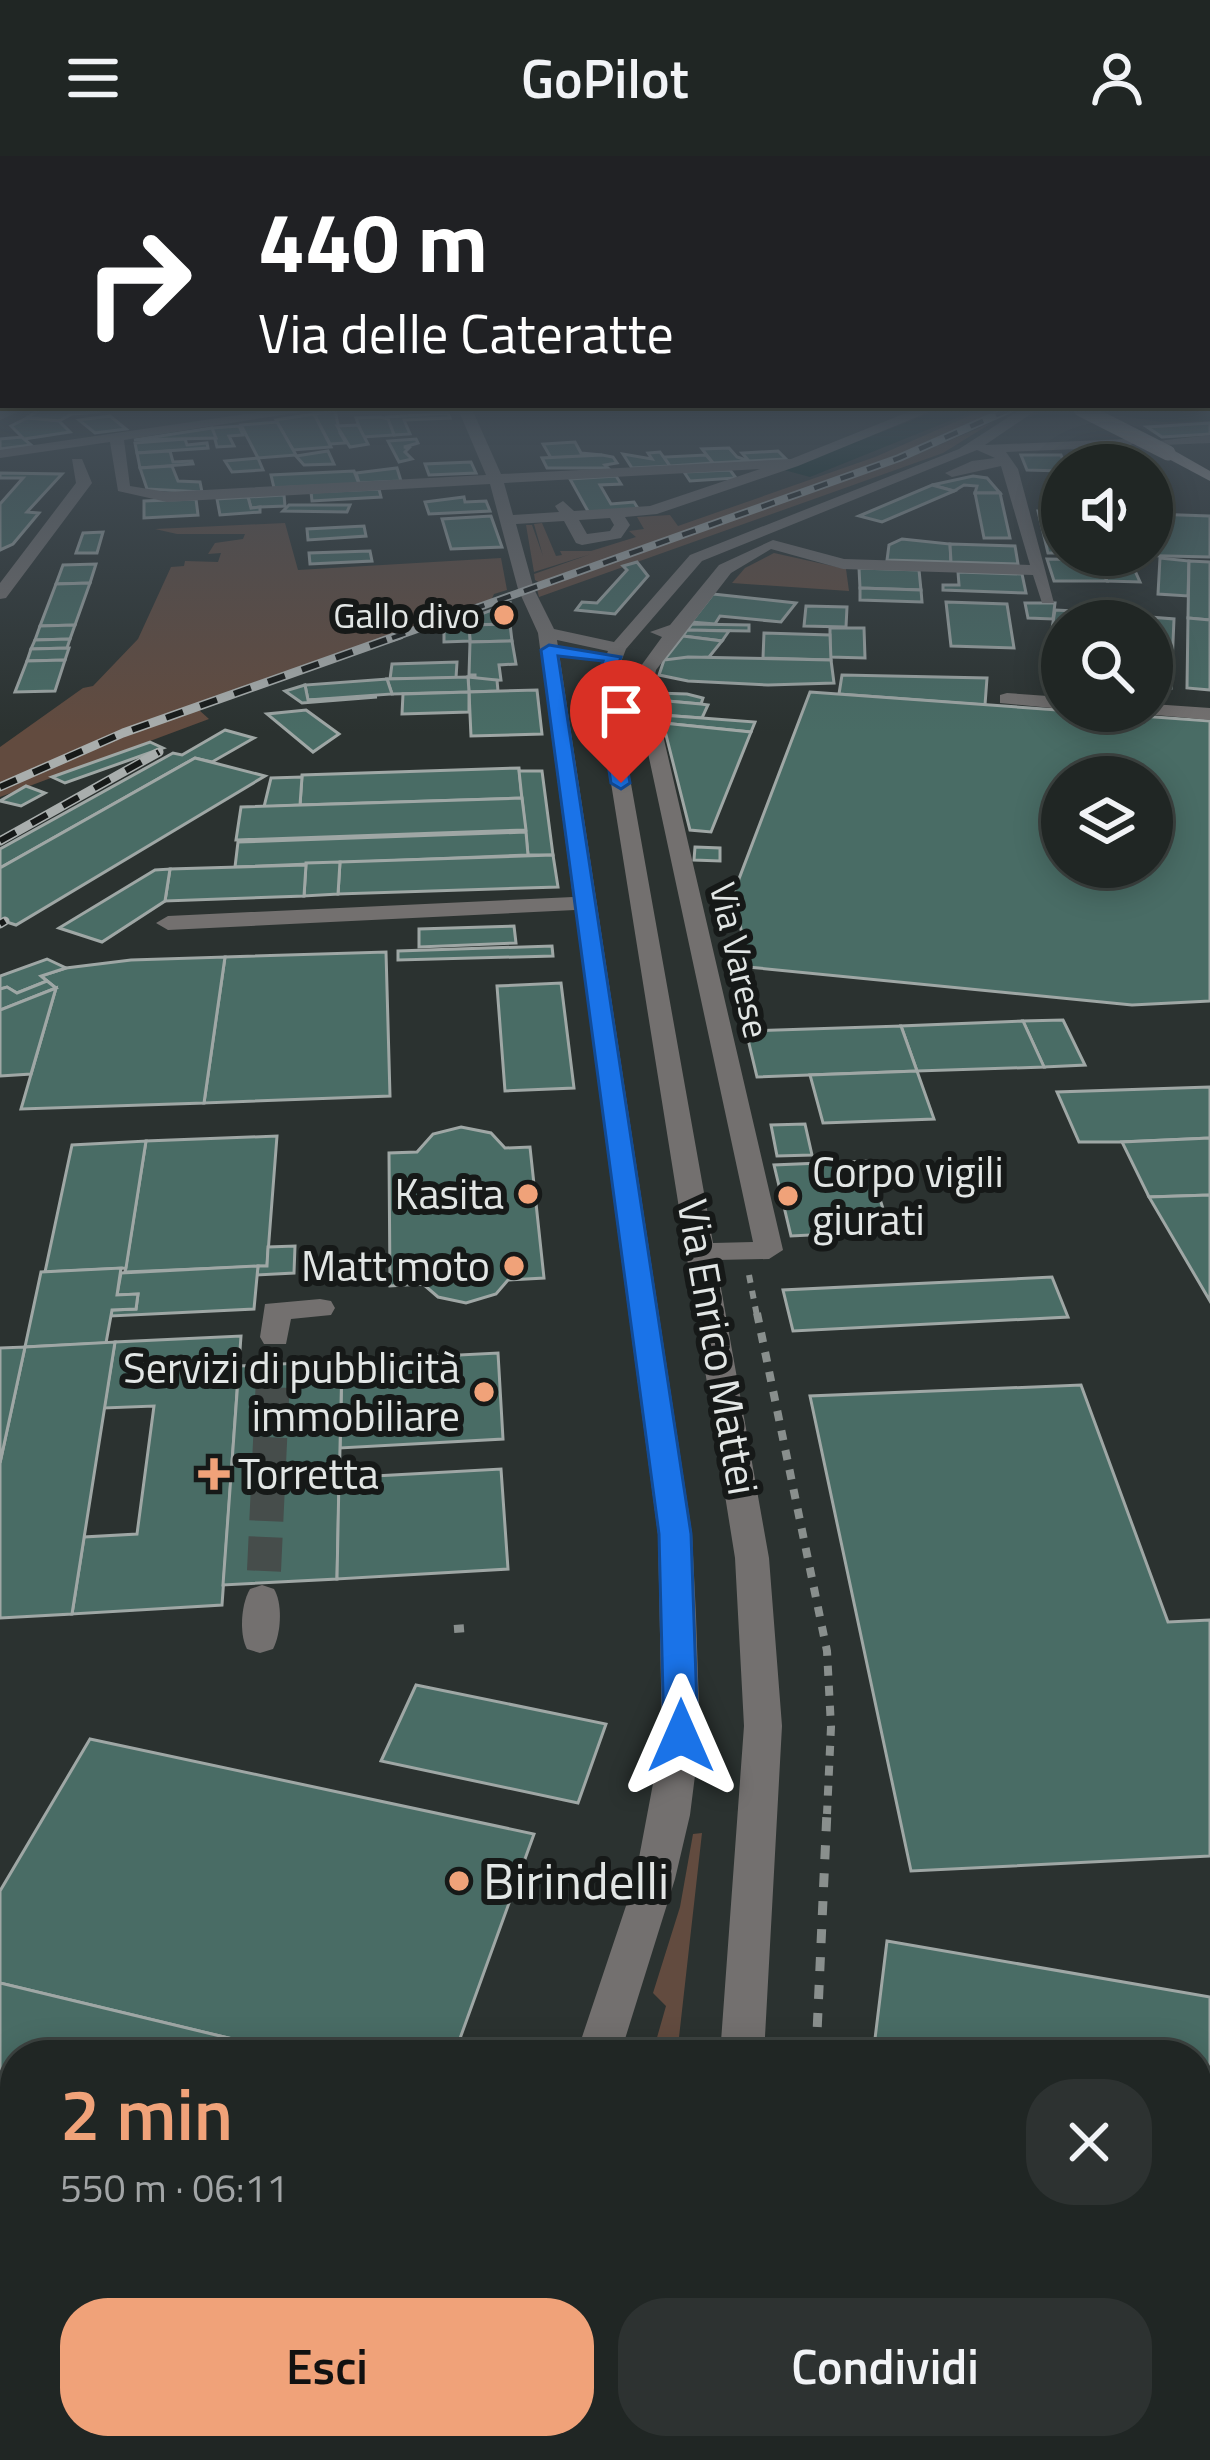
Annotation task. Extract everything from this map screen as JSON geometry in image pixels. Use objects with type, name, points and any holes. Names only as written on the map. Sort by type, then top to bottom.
[{"type":"street","points":[[0,594],[59,517]]},
{"type":"street","points":[[508,517],[526,589],[558,634],[585,903],[675,1534],[681,1736],[670,1815],[655,1879],[603,2040]]},
{"type":"street","points":[[509,520],[570,518],[582,540],[595,540],[615,535],[622,525],[617,517]]},
{"type":"street","points":[[624,641],[701,555],[804,517]]},
{"type":"street","points":[[558,634],[624,641],[676,630],[725,569],[845,517]]},
{"type":"street","points":[[1022,517],[1048,599]]},
{"type":"street","points":[[773,545],[843,564],[1040,570]]},
{"type":"street","name":"Via Varese","points":[[676,630],[647,670],[643,688],[769,1250],[745,1251]]},
{"type":"street","points":[[558,634],[624,641]]},
{"type":"street","name":"Via Enrico Mattei","points":[[624,641],[604,683],[606,700],[748,1527],[763,1726],[743,2040]]},
{"type":"street","points":[[1007,699],[1041,701]]},
{"type":"street","points":[[1173,711],[1210,714]]},
{"type":"street","points":[[168,923],[585,903]]},
{"type":"street","points":[[702,1252],[745,1251]]},
{"type":"street","points":[[275,1336],[276,1310],[320,1308]]},
{"type":"street","points":[[260,1640],[262,1598]]},
{"type":"path","points":[[745,1251],[829,1674],[831,1726],[818,2040]]},
{"type":"path","points":[[454,1629],[466,1628]]},
{"type":"shaded area","points":[[637,517],[671,517],[678,526],[705,517],[725,517],[540,583],[535,580],[534,574],[591,554],[534,572],[526,525],[532,525],[543,556],[534,524],[542,523],[556,556],[562,555],[560,551],[591,551],[636,537],[629,531],[644,529]]},
{"type":"shaded area","points":[[742,517],[765,517],[539,597],[537,589]]},
{"type":"shaded area","points":[[285,523],[298,570],[501,558],[507,590],[494,594],[489,605],[199,710],[209,719],[0,797],[0,747],[83,688],[93,686],[138,639],[171,567],[184,566],[185,561],[218,562],[221,553],[208,554],[215,543],[243,539],[245,534],[177,534],[155,529]]},
{"type":"shaded area","points":[[774,553],[846,569],[849,591],[732,583],[745,568]]},
{"type":"shaded area","points":[[702,1833],[679,2040],[656,2040],[666,2006],[653,1993],[680,1907],[693,1834]]},
{"type":"building","points":[[0,517],[36,517],[13,544],[0,550]]},
{"type":"building","points":[[491,517],[502,547],[451,549],[442,519]]},
{"type":"building","points":[[861,517],[895,517],[882,522]]},
{"type":"building","points":[[980,517],[1005,517],[1010,538],[984,538]]},
{"type":"building","points":[[1173,517],[1210,517],[1210,557],[1173,556]]},
{"type":"building","points":[[364,526],[366,536],[308,540],[307,529]]},
{"type":"building","points":[[103,532],[97,553],[76,553],[83,533]]},
{"type":"building","points":[[902,539],[950,544],[951,562],[887,560],[889,545]]},
{"type":"building","points":[[950,544],[1015,546],[1018,564],[951,562]]},
{"type":"building","points":[[370,551],[372,561],[310,564],[309,553]]},
{"type":"building","points":[[1173,559],[1189,561],[1188,596],[1158,594],[1159,576],[1173,576]]},
{"type":"building","points":[[1189,561],[1210,562],[1210,620],[1188,618]]},
{"type":"building","points":[[637,562],[648,576],[615,614],[576,610],[582,602],[597,603],[627,570],[623,566]]},
{"type":"building","points":[[96,564],[90,583],[56,584],[63,565]]},
{"type":"building","points":[[859,568],[919,570],[921,590],[860,588]]},
{"type":"building","points":[[958,572],[1022,574],[1026,593],[943,590],[943,585],[959,585]]},
{"type":"building","points":[[1052,576],[1105,576],[1107,581],[1054,581]]},
{"type":"building","points":[[1105,576],[1137,576],[1140,582],[1107,581]]},
{"type":"building","points":[[90,583],[75,625],[40,626],[56,584]]},
{"type":"building","points":[[860,588],[921,590],[922,602],[860,600]]},
{"type":"building","points":[[713,594],[796,603],[781,622],[720,616],[715,624],[691,622]]},
{"type":"building","points":[[946,602],[1007,604],[1014,648],[951,646]]},
{"type":"building","points":[[510,603],[510,624],[462,625],[463,621]]},
{"type":"building","points":[[1025,603],[1041,603],[1041,619],[1028,618]]},
{"type":"building","points":[[806,606],[847,607],[846,627],[804,626]]},
{"type":"building","points":[[1188,618],[1210,620],[1210,690],[1187,688]]},
{"type":"building","points":[[510,624],[512,641],[470,642],[469,625]]},
{"type":"building","points":[[692,624],[749,625],[749,631],[687,630]]},
{"type":"building","points":[[75,625],[70,639],[35,640],[40,626]]},
{"type":"building","points":[[469,625],[470,641],[444,642],[444,626],[462,629]]},
{"type":"building","points":[[830,628],[864,628],[865,658],[830,657]]},
{"type":"building","points":[[687,630],[729,631],[722,641],[683,636]]},
{"type":"building","points":[[764,633],[830,635],[831,660],[763,658]]},
{"type":"building","points":[[683,636],[722,641],[709,657],[664,660]]},
{"type":"building","points":[[70,639],[67,648],[31,649],[35,640]]},
{"type":"building","points":[[512,641],[516,664],[499,665],[501,680],[475,681],[475,675],[469,675],[470,642]]},
{"type":"building","points":[[69,648],[65,660],[27,661],[31,649]]},
{"type":"building","points":[[65,660],[55,691],[15,692],[27,661]]},
{"type":"building","points":[[664,660],[831,660],[834,683],[768,685],[659,675]]},
{"type":"building","points":[[457,662],[456,678],[390,679],[392,664]]},
{"type":"building","points":[[842,675],[987,678],[985,705],[839,694]]},
{"type":"building","points":[[468,677],[497,680],[498,691],[469,692]]},
{"type":"building","points":[[468,677],[469,692],[392,694],[387,679]]},
{"type":"building","points":[[387,679],[392,694],[308,700],[305,685]]},
{"type":"building","points":[[305,685],[308,700],[377,697],[302,703],[285,691]]},
{"type":"building","points":[[537,690],[542,734],[471,736],[469,692]]},
{"type":"building","points":[[469,692],[469,712],[402,714],[403,694]]},
{"type":"building","points":[[810,692],[1041,709],[1041,732],[1173,732],[1173,718],[1210,721],[1210,1001],[1132,1005],[748,967],[734,892]]},
{"type":"building","points":[[656,693],[703,698],[701,704],[656,700]]},
{"type":"building","points":[[656,700],[708,705],[702,718],[661,715]]},
{"type":"building","points":[[306,710],[339,734],[313,752],[267,714]]},
{"type":"building","points":[[661,715],[755,722],[751,732],[663,723]]},
{"type":"building","points":[[663,723],[751,732],[711,832],[690,830]]},
{"type":"building","points":[[225,730],[254,738],[212,762],[195,758],[0,868],[0,849],[173,753],[182,755]]},
{"type":"building","points":[[150,742],[163,748],[65,783],[52,777]]},
{"type":"building","points":[[195,758],[265,776],[16,925],[0,920],[0,868]]},
{"type":"building","points":[[519,768],[522,798],[300,805],[302,775]]},
{"type":"building","points":[[519,771],[542,771],[553,855],[528,855]]},
{"type":"building","points":[[302,777],[300,805],[264,807],[271,778]]},
{"type":"building","points":[[26,786],[45,793],[21,806],[0,801]]},
{"type":"building","points":[[522,798],[526,830],[236,840],[241,807]]},
{"type":"building","points":[[526,832],[528,855],[235,867],[238,842]]},
{"type":"building","points":[[695,847],[720,848],[720,861],[694,860]]},
{"type":"building","points":[[553,855],[558,887],[338,894],[340,862]]},
{"type":"building","points":[[340,862],[338,894],[304,896],[306,863]]},
{"type":"building","points":[[306,865],[304,896],[165,901],[170,869]]},
{"type":"building","points":[[170,869],[165,901],[102,942],[59,928],[155,870]]},
{"type":"building","points":[[514,926],[516,943],[419,947],[419,929]]},
{"type":"building","points":[[552,946],[553,956],[398,960],[398,951]]},
{"type":"building","points":[[386,952],[390,1096],[204,1103],[225,957]]},
{"type":"building","points":[[225,957],[204,1103],[21,1109],[56,988],[41,976],[131,960]]},
{"type":"building","points":[[47,959],[66,968],[41,976],[47,981],[17,993],[0,989],[0,976]]},
{"type":"building","points":[[47,981],[56,988],[0,1010],[0,989],[17,993]]},
{"type":"building","points":[[561,983],[574,1088],[505,1091],[497,986]]},
{"type":"building","points":[[56,988],[31,1074],[0,1076],[0,1010]]},
{"type":"building","points":[[1063,1020],[1085,1065],[1044,1067],[1023,1021]]},
{"type":"building","points":[[1023,1021],[1044,1067],[917,1071],[901,1026]]},
{"type":"building","points":[[901,1026],[917,1071],[757,1077],[746,1031]]},
{"type":"building","points":[[917,1071],[934,1119],[823,1123],[810,1075]]},
{"type":"building","points":[[1210,1087],[1210,1138],[1122,1142],[1079,1142],[1057,1092]]},
{"type":"building","points":[[805,1124],[812,1155],[777,1156],[771,1125]]},
{"type":"building","points":[[461,1127],[491,1133],[505,1148],[530,1147],[544,1278],[508,1280],[496,1294],[466,1303],[438,1297],[423,1284],[390,1286],[389,1153],[417,1152],[433,1134]]},
{"type":"building","points":[[277,1136],[267,1266],[125,1272],[146,1141]]},
{"type":"building","points":[[1210,1138],[1210,1195],[1149,1197],[1122,1142]]},
{"type":"building","points":[[146,1141],[126,1268],[45,1272],[72,1145]]},
{"type":"building","points":[[868,1161],[890,1231],[791,1236],[774,1165]]},
{"type":"building","points":[[1210,1195],[1210,1301],[1149,1197]]},
{"type":"building","points":[[295,1246],[294,1273],[257,1275],[258,1266],[267,1266],[268,1247]]},
{"type":"building","points":[[258,1266],[254,1309],[111,1316],[112,1310],[136,1309],[138,1294],[117,1295],[121,1273]]},
{"type":"building","points":[[121,1268],[117,1295],[138,1294],[136,1309],[112,1310],[106,1343],[25,1347],[41,1272]]},
{"type":"building","points":[[1052,1277],[1068,1317],[793,1331],[783,1290]]},
{"type":"building","points":[[241,1336],[222,1605],[72,1614],[84,1537],[137,1534],[154,1406],[104,1408],[115,1342]]},
{"type":"building","points":[[115,1342],[72,1614],[0,1618],[0,1463],[25,1347]]},
{"type":"building","points":[[25,1347],[0,1463],[0,1348]]},
{"type":"building","points":[[498,1353],[503,1439],[340,1448],[342,1361]]},
{"type":"building","points":[[342,1361],[337,1579],[223,1585],[239,1366]]},
{"type":"building","points":[[1081,1385],[1168,1622],[1210,1620],[1210,1856],[911,1871],[810,1396]]},
{"type":"building","points":[[501,1469],[508,1569],[337,1579],[339,1478]]},
{"type":"building","points":[[416,1685],[606,1724],[578,1803],[381,1761]]},
{"type":"building","points":[[90,1739],[534,1834],[459,2040],[237,2040],[0,1983],[0,1891]]},
{"type":"building","points":[[887,1941],[1210,1997],[1210,2040],[875,2040]]},
{"type":"building","points":[[0,1983],[237,2040],[0,2040]]},
{"type":"tunnel","points":[[264,1571],[273,1378]]},
{"type":"railway","points":[[392,638],[734,517]]},
{"type":"railway","points":[[0,787],[123,733],[400,635]]},
{"type":"railway","points":[[0,841],[159,752]]},
{"type":"railway","points":[[0,924],[5,921]]},
{"type":"place","name":"Gallo divo","points":[[504,615]]},
{"type":"place","name":"Kasita","points":[[528,1194]]},
{"type":"place","name":"Corpo vigili giurati","points":[[788,1196]]},
{"type":"place","name":"Matt moto","points":[[514,1266]]},
{"type":"place","name":"Servizi di pubblicità immobiliare","points":[[484,1392]]},
{"type":"place","name":"Torretta","points":[[214,1474]]},
{"type":"place","name":"Birindelli","points":[[459,1881]]},
{"type":"route","points":[[621,783],[604,683],[613,657],[549,650],[675,1534],[681,1736]]}]
